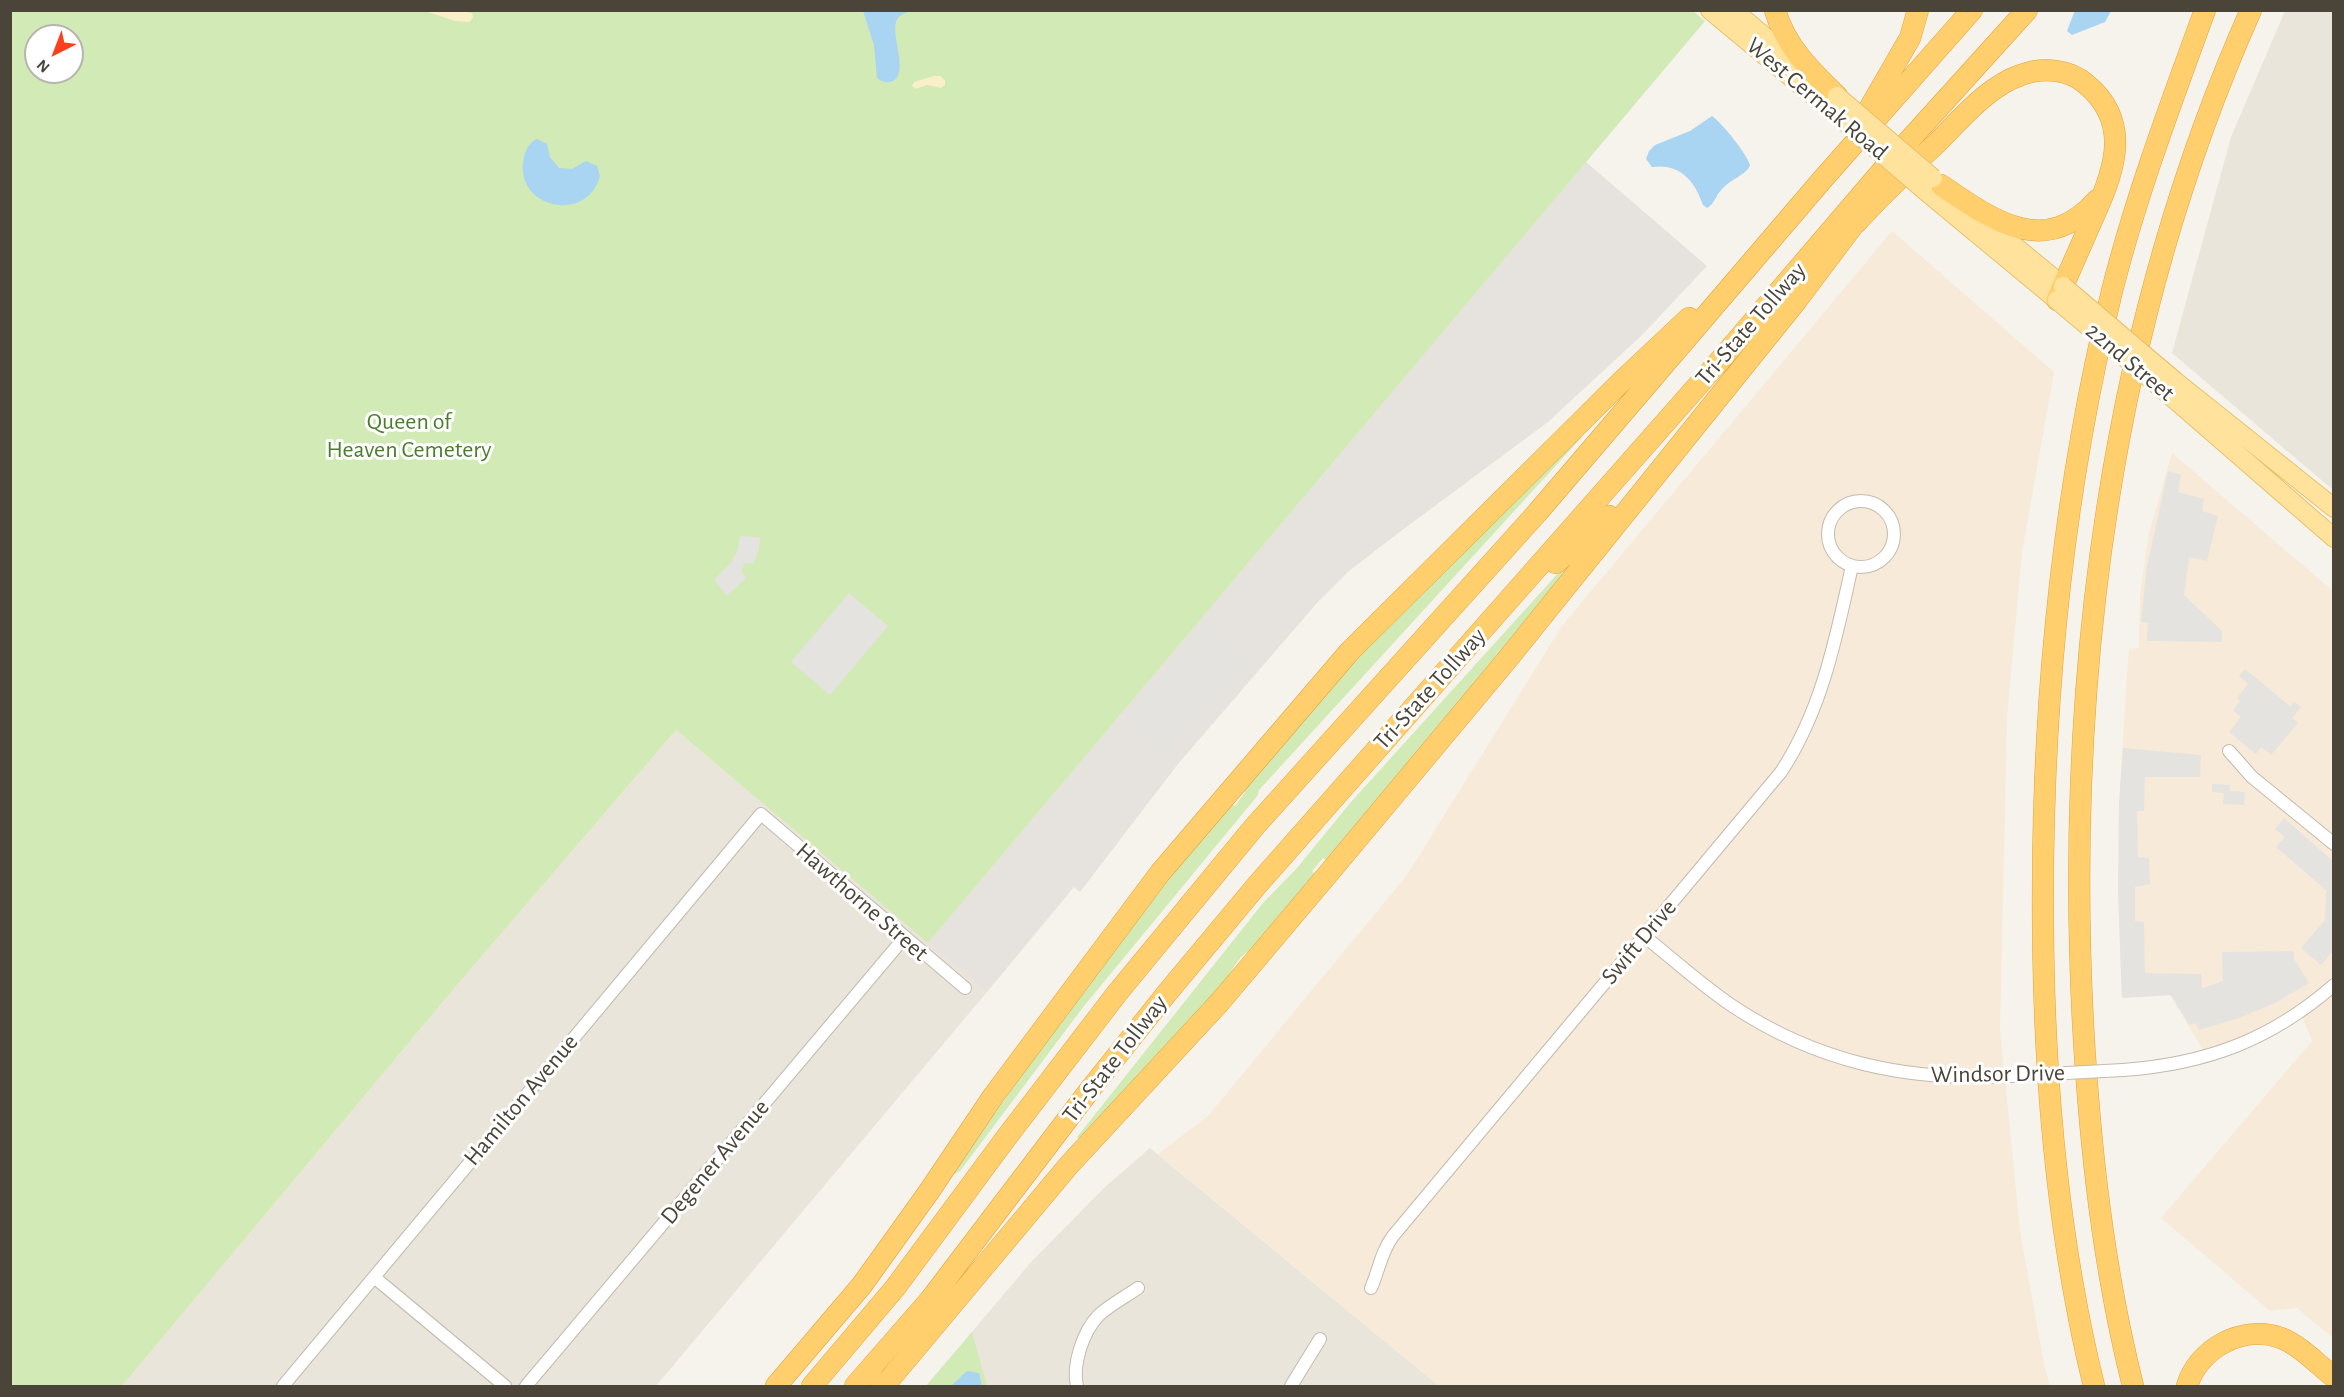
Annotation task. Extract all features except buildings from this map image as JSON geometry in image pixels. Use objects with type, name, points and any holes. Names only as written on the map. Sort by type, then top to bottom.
[{"type":"highway","points":[[1775,10],[1782,32],[1832,102]]},
{"type":"highway","points":[[1822,180],[1874,102],[1896,64],[1910,38],[1918,10]]},
{"type":"highway","name":"Tri-State Tollway","points":[[812,1386],[877,1311],[1062,1064],[1197,895],[1269,810],[1566,479],[1767,243],[1972,10]]},
{"type":"highway","name":"Tri-State Tollway","points":[[855,1386],[930,1300],[1079,1104],[1167,993],[1333,797],[2027,10]]},
{"type":"highway","points":[[2094,1386],[2066,1248],[2048,1072],[2043,963],[2042,843],[2050,694],[2059,592],[2075,474],[2103,330],[2124,246],[2142,189],[2205,10]]},
{"type":"highway","points":[[2133,1386],[2106,1260],[2095,1178],[2086,1065],[2081,960],[2080,854],[2082,772],[2090,660],[2112,480],[2142,331],[2189,168],[2212,103],[2251,10]]},
{"type":"highway","points":[[1852,228],[1893,184],[1984,99],[2022,74],[2046,70],[2065,72],[2080,79],[2096,92],[2108,109],[2116,143],[2106,191],[2060,293]]},
{"type":"highway","points":[[884,1384],[1068,1165],[1219,1003],[1506,661],[1813,280],[1952,94]]},
{"type":"highway","points":[[1932,184],[2000,221],[2024,230],[2041,232],[2069,224],[2106,191]]},
{"type":"highway","points":[[776,1386],[862,1285],[994,1095],[1160,873],[1350,651],[1622,381],[1767,243]]},
{"type":"highway","points":[[1512,596],[1578,544],[1674,453]]},
{"type":"highway","points":[[2187,1386],[2201,1360],[2217,1346],[2241,1336],[2263,1335],[2279,1338],[2295,1346],[2334,1377]]},
{"type":"main road","name":"West Cermak Road","points":[[1710,10],[1832,102],[1932,184]]},
{"type":"main road","name":"West Cermak Road","points":[[1733,10],[1832,102]]},
{"type":"main road","name":"22nd Street","points":[[1932,184],[2170,386],[2334,538]]},
{"type":"main road","name":"22nd Street","points":[[2170,386],[2334,508]]},
{"type":"street","points":[[1856,500],[1868,501],[1879,505],[1887,513],[1893,523],[1894,539],[1888,553],[1881,561],[1862,567],[1852,566],[1835,556],[1827,537],[1828,527],[1837,510],[1845,504],[1856,500]]},
{"type":"street","name":"Swift Drive","points":[[1371,1287],[1386,1246],[1393,1236],[1781,772],[1812,717],[1824,682],[1852,566]]},
{"type":"street","points":[[2229,752],[2252,777],[2334,844]]},
{"type":"street","name":"Hawthorne Street","points":[[760,814],[965,988]]},
{"type":"street","name":"Hamilton Avenue","points":[[283,1386],[760,814]]},
{"type":"street","name":"Windsor Drive","points":[[1644,936],[1731,1005],[1776,1032],[1823,1053],[1906,1074],[1974,1078],[2123,1070],[2199,1059],[2239,1045],[2289,1020],[2334,985]]},
{"type":"street","name":"Degener Avenue","points":[[526,1386],[904,938]]},
{"type":"street","points":[[374,1277],[505,1386]]},
{"type":"street","points":[[1077,1386],[1081,1349],[1093,1323],[1099,1315],[1138,1288]]},
{"type":"street","points":[[1291,1386],[1320,1339]]},
{"type":"shaded area","points":[[2285,11],[2333,11],[2333,490],[2172,353],[2231,137]]},
{"type":"shaded area","points":[[1586,162],[1707,266],[1641,336],[1548,422],[1349,571],[1316,604],[1178,764],[1080,892],[1074,887],[987,992],[928,943]]},
{"type":"shaded area","points":[[1892,231],[2054,372],[2022,552],[2007,716],[2000,1030],[2020,1231],[2050,1386],[1439,1386],[1158,1154],[1208,1116],[1407,875],[1562,626]]},
{"type":"shaded area","points":[[2172,453],[2333,591],[2333,976],[2307,1001],[2271,1025],[2238,1040],[2204,1051],[2170,995],[2122,998],[2118,892],[2119,803],[2129,649],[2139,648],[2140,595],[2149,533]]},
{"type":"shaded area","points":[[2168,471],[2181,475],[2178,492],[2204,499],[2202,511],[2218,516],[2207,561],[2189,557],[2184,595],[2222,631],[2222,642],[2147,641],[2148,623],[2141,622],[2147,566]]},
{"type":"shaded area","points":[[740,536],[760,537],[759,550],[753,564],[745,563],[741,571],[746,578],[727,596],[714,580],[732,561],[738,549]]},
{"type":"shaded area","points":[[849,593],[888,626],[830,695],[791,662]]},
{"type":"shaded area","points":[[1208,622],[1250,658],[1168,755],[1126,720]]},
{"type":"shaded area","points":[[2245,669],[2290,706],[2294,702],[2301,707],[2292,718],[2298,723],[2271,755],[2261,747],[2256,754],[2229,732],[2241,717],[2233,710],[2240,701],[2237,698],[2248,684],[2239,676]]},
{"type":"shaded area","points":[[676,730],[987,992],[656,1386],[122,1386],[457,985]]},
{"type":"shaded area","points":[[2123,748],[2201,755],[2200,777],[2145,777],[2144,811],[2137,811],[2138,857],[2149,858],[2150,884],[2135,887],[2135,921],[2144,922],[2145,973],[2201,974],[2202,988],[2223,981],[2222,952],[2294,951],[2294,959],[2309,983],[2275,1003],[2239,1018],[2199,1030],[2196,1023],[2189,1025],[2171,995],[2122,998],[2118,892],[2119,803]]},
{"type":"shaded area","points":[[2212,784],[2230,785],[2230,791],[2245,792],[2244,805],[2223,804],[2224,793],[2212,792]]},
{"type":"shaded area","points":[[2284,818],[2333,861],[2333,951],[2321,965],[2301,948],[2325,920],[2326,890],[2276,847],[2285,837],[2275,829]]},
{"type":"shaded area","points":[[2333,989],[2333,1338],[2297,1308],[2270,1311],[2161,1218],[2312,1041],[2302,1016]]},
{"type":"shaded area","points":[[1150,1148],[1439,1386],[926,1386],[1032,1261],[1105,1187]]},
{"type":"green space","name":"Queen of Heaven Cemetery","points":[[1692,10],[1705,21],[928,943],[676,730],[457,985],[122,1386],[11,1386],[10,11]]},
{"type":"green space","points":[[1580,435],[1582,437],[1259,790],[1258,795],[1084,1006],[960,1171],[953,1175],[1076,995],[1229,802],[1235,806],[1245,792],[1240,787],[1329,687]]},
{"type":"green space","points":[[1580,549],[1582,551],[1328,862],[1323,858],[1312,871],[1319,877],[1251,950],[1242,956],[1205,1004],[1079,1139],[1077,1137],[1263,903],[1297,868],[1351,802]]},
{"type":"green space","points":[[972,1332],[987,1386],[926,1386]]},
{"type":"sand","points":[[425,11],[461,11],[472,13],[473,17],[470,22],[455,21]]},
{"type":"sand","points":[[940,76],[945,80],[945,85],[941,88],[927,85],[916,89],[912,86],[914,82]]},
{"type":"water","points":[[2075,10],[2111,11],[2105,22],[2072,35],[2067,31]]},
{"type":"water","points":[[863,11],[910,11],[900,16],[896,22],[900,65],[896,79],[890,82],[883,82],[877,78],[874,45]]},
{"type":"water","points":[[1712,116],[1734,139],[1750,166],[1723,188],[1707,208],[1703,205],[1696,188],[1685,176],[1671,168],[1652,167],[1646,159],[1649,151],[1655,145],[1690,131]]},
{"type":"water","points":[[537,139],[547,144],[550,157],[559,168],[572,169],[586,161],[597,166],[600,176],[593,191],[581,201],[567,205],[553,204],[539,198],[529,188],[523,174],[526,151]]},
{"type":"water","points":[[967,1371],[979,1373],[982,1386],[951,1386]]}]
